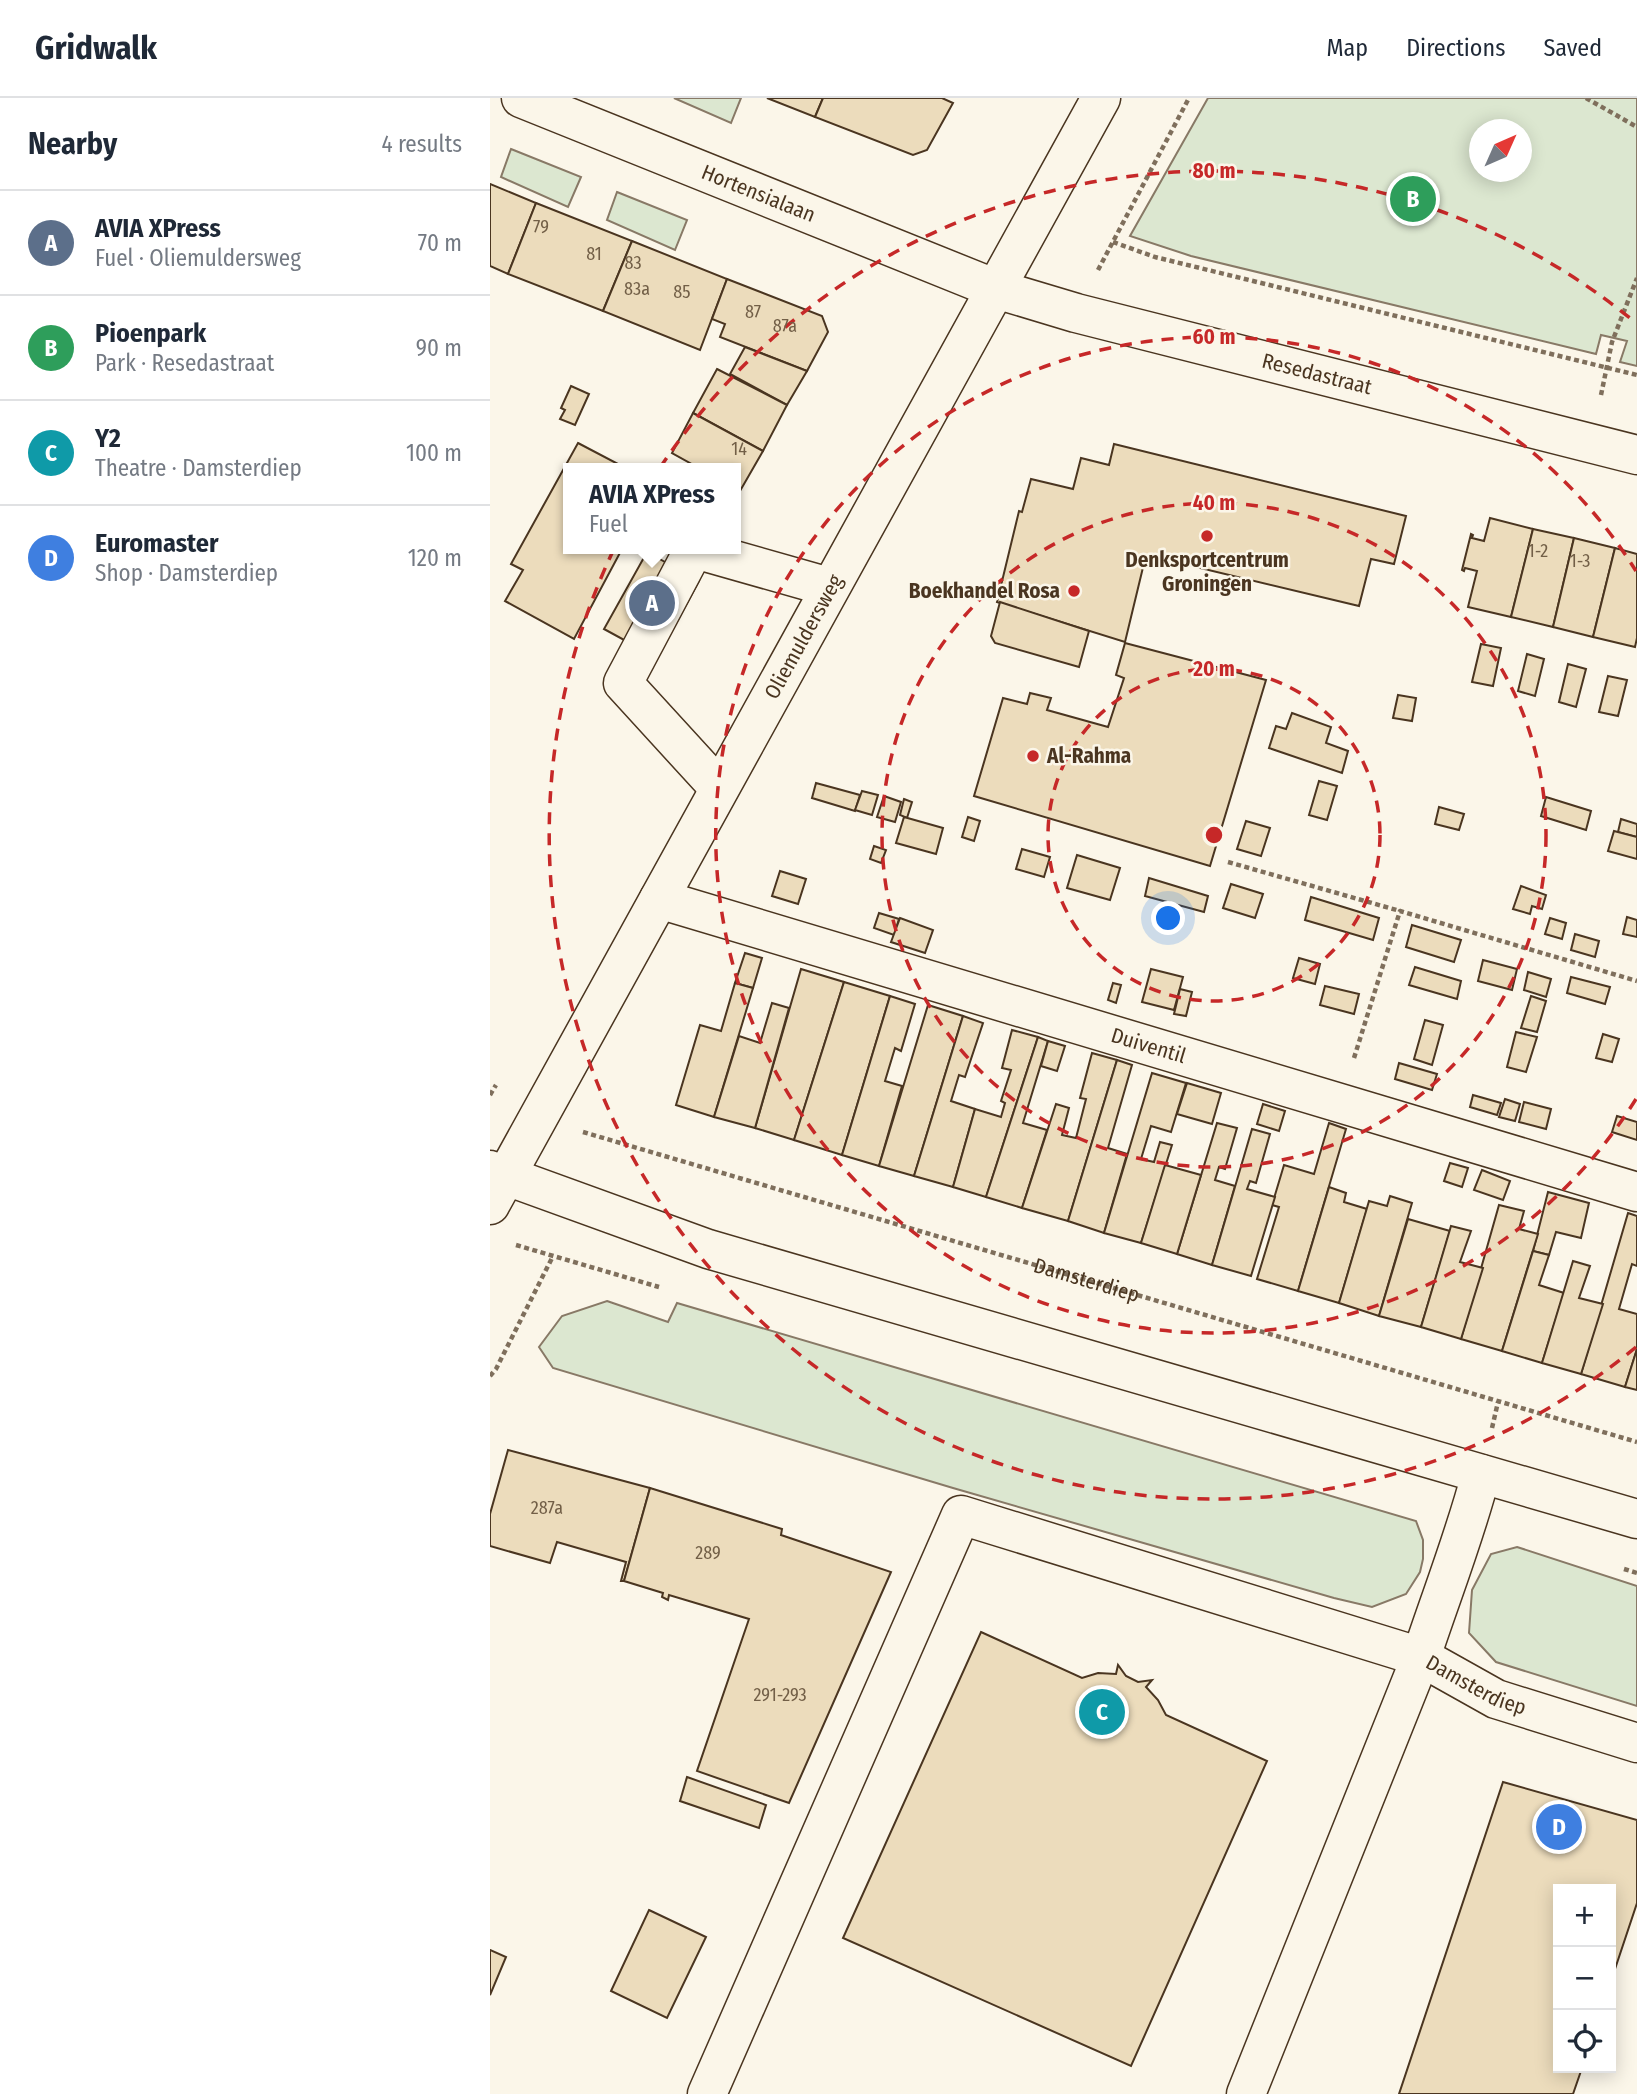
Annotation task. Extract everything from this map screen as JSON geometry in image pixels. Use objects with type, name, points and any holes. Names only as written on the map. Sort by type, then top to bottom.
[{"type":"street","name":"Hortensialaan","points":[[521,98],[996,289]]},
{"type":"street","name":"Oliemuldersweg","points":[[495,1184],[537,1119],[1101,98]]},
{"type":"street","name":"Resedastraat","points":[[996,289],[1076,313],[1637,455]]},
{"type":"street","points":[[691,554],[623,683],[719,788]]},
{"type":"street","points":[[712,554],[829,587]]},
{"type":"street","name":"Duiventil","points":[[659,899],[1637,1192]]},
{"type":"street","points":[[495,1184],[708,1249],[1637,1518]]},
{"type":"street","name":"Damsterdiep","points":[[1481,1474],[1468,1523],[1444,1585],[1421,1657],[1496,1699],[1637,1742]]},
{"type":"street","points":[[707,2094],[961,1515],[1421,1657],[1246,2094]]},
{"type":"path","points":[[1076,313],[1189,98]]},
{"type":"path","points":[[1586,98],[1637,127]]},
{"type":"path","points":[[1112,242],[1155,257],[1637,375]]},
{"type":"path","points":[[1589,444],[1612,342],[1637,278]]},
{"type":"path","points":[[1228,862],[1637,981]]},
{"type":"path","points":[[1340,1104],[1400,911]]},
{"type":"path","name":"Damsterdiep","points":[[537,1119],[1637,1442]]},
{"type":"path","points":[[515,1244],[671,1290]]},
{"type":"path","points":[[490,1376],[553,1256]]},
{"type":"green space","points":[[674,98],[741,98],[731,123]]},
{"type":"green space","points":[[1208,98],[1637,98],[1637,366],[1620,362],[1627,341],[1601,335],[1596,354],[1191,256],[1130,236]]},
{"type":"green space","points":[[511,149],[581,177],[568,207],[501,177]]},
{"type":"green space","points":[[617,192],[687,220],[675,250],[607,220]]},
{"type":"green space","points":[[607,1301],[668,1322],[677,1303],[1416,1521],[1423,1540],[1420,1572],[1406,1594],[1372,1607],[953,1488],[553,1368],[539,1347],[562,1316]]},
{"type":"green space","points":[[1517,1547],[1637,1586],[1637,1706],[1496,1662],[1469,1633],[1472,1590],[1491,1554]]},
{"type":"building","points":[[767,98],[823,98],[815,117]]},
{"type":"building","points":[[823,98],[942,98],[953,103],[927,150],[913,155],[815,117]]},
{"type":"building","points":[[490,184],[536,203],[508,274],[490,266]]},
{"type":"building","points":[[536,203],[632,241],[603,311],[508,274]]},
{"type":"building","points":[[632,241],[727,279],[700,350],[603,311]]},
{"type":"building","points":[[727,279],[822,316],[828,332],[807,371],[720,337],[725,324],[712,319]]},
{"type":"building","points":[[745,347],[807,371],[787,405],[730,374]]},
{"type":"building","points":[[717,369],[787,405],[763,451],[693,413]]},
{"type":"building","points":[[571,386],[589,394],[575,425],[560,419],[565,410],[561,408]]},
{"type":"building","points":[[693,413],[763,451],[741,489],[741,463],[690,463],[672,453]]},
{"type":"building","points":[[578,443],[616,463],[567,463]]},
{"type":"building","name":"Denksportcentrum Groningen","points":[[1114,444],[1406,516],[1394,564],[1371,559],[1359,606],[1146,555],[1125,642],[997,602],[1019,511],[1022,512],[1031,479],[1073,489],[1081,458],[1109,465]]},
{"type":"building","points":[[563,470],[563,554],[619,554],[574,639],[505,601],[523,570],[511,564]]},
{"type":"building","points":[[1490,518],[1533,529],[1511,617],[1468,607],[1477,571],[1465,568],[1462,570],[1471,534],[1472,538],[1484,541]]},
{"type":"building","points":[[1533,529],[1574,538],[1553,627],[1511,617]]},
{"type":"building","points":[[1574,538],[1615,548],[1593,637],[1553,627]]},
{"type":"building","points":[[1615,548],[1637,554],[1635,647],[1593,637]]},
{"type":"building","points":[[646,554],[651,554],[699,581],[657,658],[604,629]]},
{"type":"building","points":[[1000,602],[1089,631],[1079,667],[995,643],[991,636]]},
{"type":"building","points":[[1125,643],[1266,680],[1210,866],[974,796],[1003,698],[1027,704],[1030,693],[1051,698],[1047,710],[1108,727],[1124,678],[1116,675]]},
{"type":"building","points":[[1481,644],[1501,648],[1493,686],[1472,682]]},
{"type":"building","points":[[1527,654],[1544,659],[1535,696],[1518,691]]},
{"type":"building","points":[[1568,664],[1586,669],[1576,707],[1559,702]]},
{"type":"building","points":[[1608,676],[1627,680],[1618,716],[1599,712]]},
{"type":"building","points":[[1398,695],[1416,698],[1412,721],[1393,718]]},
{"type":"building","points":[[1292,713],[1331,727],[1326,743],[1348,751],[1342,773],[1269,748],[1276,726],[1286,729]]},
{"type":"building","points":[[1319,781],[1337,786],[1327,820],[1309,815]]},
{"type":"building","points":[[816,783],[860,795],[855,811],[812,798]]},
{"type":"building","points":[[862,791],[878,795],[872,815],[855,810]]},
{"type":"building","points":[[884,796],[901,802],[895,822],[877,817]]},
{"type":"building","points":[[1546,797],[1591,811],[1586,830],[1541,816]]},
{"type":"building","points":[[904,799],[912,802],[907,818],[900,815]]},
{"type":"building","points":[[1439,807],[1464,814],[1459,830],[1435,824]]},
{"type":"building","points":[[904,817],[943,828],[936,854],[896,843]]},
{"type":"building","points":[[968,817],[980,821],[974,841],[962,837]]},
{"type":"building","points":[[1621,819],[1637,824],[1637,837],[1618,832]]},
{"type":"building","points":[[1246,821],[1270,828],[1261,856],[1237,849]]},
{"type":"building","points":[[1614,831],[1637,837],[1637,859],[1608,851]]},
{"type":"building","points":[[874,846],[886,850],[881,863],[870,859]]},
{"type":"building","points":[[1022,849],[1050,857],[1044,877],[1016,869]]},
{"type":"building","points":[[1077,855],[1120,868],[1110,900],[1067,888]]},
{"type":"building","points":[[780,871],[806,879],[798,904],[772,896]]},
{"type":"building","points":[[1149,878],[1208,896],[1204,912],[1145,896]]},
{"type":"building","points":[[1231,884],[1263,894],[1255,918],[1223,908]]},
{"type":"building","points":[[1521,886],[1546,895],[1542,909],[1532,906],[1530,914],[1513,909]]},
{"type":"building","points":[[1311,897],[1379,918],[1373,940],[1305,920]]},
{"type":"building","points":[[879,913],[899,919],[894,935],[874,928]]},
{"type":"building","points":[[1627,917],[1637,920],[1637,937],[1623,934]]},
{"type":"building","points":[[900,918],[933,930],[925,953],[891,942]]},
{"type":"building","points":[[1550,918],[1566,923],[1562,939],[1545,934]]},
{"type":"building","points":[[1412,925],[1461,940],[1454,962],[1406,947]]},
{"type":"building","points":[[1575,934],[1599,941],[1595,957],[1571,950]]},
{"type":"building","points":[[745,953],[762,958],[753,988],[735,983]]},
{"type":"building","points":[[1299,958],[1320,964],[1315,984],[1293,978]]},
{"type":"building","points":[[1483,960],[1517,969],[1512,990],[1478,981]]},
{"type":"building","points":[[1415,967],[1461,981],[1457,999],[1409,985]]},
{"type":"building","points":[[801,969],[844,982],[794,1140],[755,1128]]},
{"type":"building","points":[[1151,969],[1183,977],[1174,1010],[1142,1002]]},
{"type":"building","points":[[1528,972],[1551,979],[1546,997],[1524,990]]},
{"type":"building","points":[[1571,977],[1610,987],[1605,1004],[1567,993]]},
{"type":"building","points":[[844,982],[890,996],[842,1155],[794,1140]]},
{"type":"building","points":[[735,983],[753,988],[714,1117],[676,1105],[700,1025],[721,1031]]},
{"type":"building","points":[[1113,983],[1121,985],[1116,1003],[1108,1000]]},
{"type":"building","points":[[1325,986],[1359,994],[1354,1014],[1320,1005]]},
{"type":"building","points":[[1180,989],[1192,992],[1186,1016],[1174,1014]]},
{"type":"building","points":[[890,996],[915,1004],[901,1051],[895,1048],[885,1081],[902,1086],[879,1166],[842,1155]]},
{"type":"building","points":[[1531,996],[1546,1001],[1537,1032],[1521,1028]]},
{"type":"building","points":[[772,1003],[789,1008],[755,1128],[714,1117],[739,1036],[760,1043]]},
{"type":"building","points":[[928,1005],[963,1016],[914,1176],[879,1166]]},
{"type":"building","points":[[963,1016],[983,1023],[965,1077],[959,1075],[951,1101],[975,1109],[953,1187],[914,1176]]},
{"type":"building","points":[[1425,1020],[1443,1025],[1432,1065],[1414,1059]]},
{"type":"building","points":[[1012,1030],[1038,1037],[986,1197],[953,1187],[975,1109],[1001,1117],[1005,1103],[1001,1101],[1011,1070],[1002,1068]]},
{"type":"building","points":[[1516,1032],[1537,1037],[1526,1072],[1507,1067]]},
{"type":"building","points":[[1603,1034],[1619,1039],[1612,1062],[1596,1058]]},
{"type":"building","points":[[1038,1037],[1048,1041],[1023,1123],[1047,1130],[1022,1208],[986,1197]]},
{"type":"building","points":[[1048,1041],[1065,1046],[1057,1071],[1041,1066]]},
{"type":"building","points":[[1092,1053],[1117,1060],[1068,1221],[1022,1208],[1056,1104],[1069,1108],[1062,1135],[1076,1138],[1086,1099],[1080,1098]]},
{"type":"building","points":[[1117,1060],[1132,1065],[1108,1148],[1127,1154],[1104,1233],[1068,1221]]},
{"type":"building","points":[[1399,1063],[1437,1074],[1432,1090],[1395,1079]]},
{"type":"building","points":[[1152,1073],[1186,1083],[1171,1132],[1151,1126],[1141,1159],[1154,1162],[1160,1142],[1172,1145],[1141,1243],[1104,1233]]},
{"type":"building","points":[[1187,1083],[1221,1093],[1212,1124],[1177,1114]]},
{"type":"building","points":[[1473,1095],[1501,1103],[1497,1115],[1470,1107]]},
{"type":"building","points":[[1505,1099],[1520,1104],[1515,1121],[1499,1117]]},
{"type":"building","points":[[1524,1102],[1551,1109],[1546,1129],[1519,1122]]},
{"type":"building","points":[[1263,1104],[1285,1111],[1279,1131],[1257,1124]]},
{"type":"building","points":[[1617,1116],[1637,1122],[1637,1140],[1612,1132]]},
{"type":"building","points":[[1217,1123],[1237,1128],[1225,1169],[1219,1167],[1215,1180],[1235,1186],[1212,1265],[1177,1254]]},
{"type":"building","points":[[1329,1123],[1346,1129],[1298,1291],[1257,1279],[1279,1207],[1272,1205],[1284,1165],[1314,1174]]},
{"type":"building","points":[[1252,1129],[1270,1134],[1256,1183],[1250,1181],[1247,1189],[1275,1197],[1251,1276],[1212,1265]]},
{"type":"building","points":[[1450,1163],[1468,1168],[1462,1187],[1444,1181]]},
{"type":"building","points":[[1165,1165],[1201,1175],[1177,1254],[1141,1243]]},
{"type":"building","points":[[1482,1170],[1510,1181],[1503,1200],[1474,1190]]},
{"type":"building","points":[[1329,1187],[1346,1193],[1344,1202],[1367,1209],[1339,1303],[1298,1291]]},
{"type":"building","points":[[1548,1192],[1589,1203],[1581,1238],[1556,1232],[1549,1255],[1533,1251]]},
{"type":"building","points":[[1390,1196],[1412,1203],[1379,1316],[1339,1303],[1369,1201],[1387,1206]]},
{"type":"building","points":[[1499,1205],[1524,1211],[1519,1229],[1538,1234],[1502,1351],[1461,1339]]},
{"type":"building","points":[[1628,1213],[1637,1216],[1637,1266],[1632,1264],[1619,1309],[1637,1314],[1637,1349],[1625,1387],[1581,1374]]},
{"type":"building","points":[[1408,1219],[1450,1231],[1421,1327],[1379,1316]]},
{"type":"building","points":[[1451,1226],[1471,1231],[1460,1262],[1483,1268],[1461,1339],[1421,1327]]},
{"type":"building","points":[[1533,1251],[1549,1255],[1539,1285],[1564,1293],[1542,1363],[1502,1351]]},
{"type":"building","points":[[1573,1261],[1590,1266],[1579,1298],[1603,1304],[1581,1374],[1542,1363]]},
{"type":"building","points":[[1637,1349],[1637,1390],[1625,1387]]},
{"type":"building","points":[[508,1450],[650,1488],[624,1581],[621,1581],[626,1562],[557,1542],[550,1563],[490,1546],[490,1514]]},
{"type":"building","points":[[650,1488],[782,1529],[781,1535],[891,1572],[789,1803],[697,1771],[749,1619],[669,1595],[668,1600],[662,1597],[663,1593],[624,1581]]},
{"type":"building","points":[[981,1632],[1082,1678],[1098,1673],[1116,1674],[1118,1665],[1126,1676],[1138,1682],[1152,1680],[1146,1687],[1158,1700],[1166,1715],[1267,1761],[1131,2066],[843,1938]]},
{"type":"building","points":[[687,1777],[766,1805],[759,1828],[680,1801]]},
{"type":"building","points":[[1503,1782],[1637,1820],[1637,1903],[1616,1966],[1616,1884],[1553,1884],[1553,2073],[1580,2073],[1573,2094],[1399,2094]]},
{"type":"building","points":[[649,1910],[706,1937],[667,2018],[611,1991]]},
{"type":"building","points":[[490,1950],[506,1957],[490,1995]]},
{"type":"place","name":"Pioenpark","points":[[1413,199]]},
{"type":"place","name":"Denksportcentrum Groningen","points":[[1207,536]]},
{"type":"place","name":"Boekhandel Rosa","points":[[1074,591]]},
{"type":"place","name":"AVIA XPress","points":[[652,603]]},
{"type":"place","name":"Al-Rahma","points":[[1033,756]]},
{"type":"place","name":"Y2","points":[[1102,1712]]},
{"type":"place","name":"Euromaster","points":[[1559,1827]]}]
